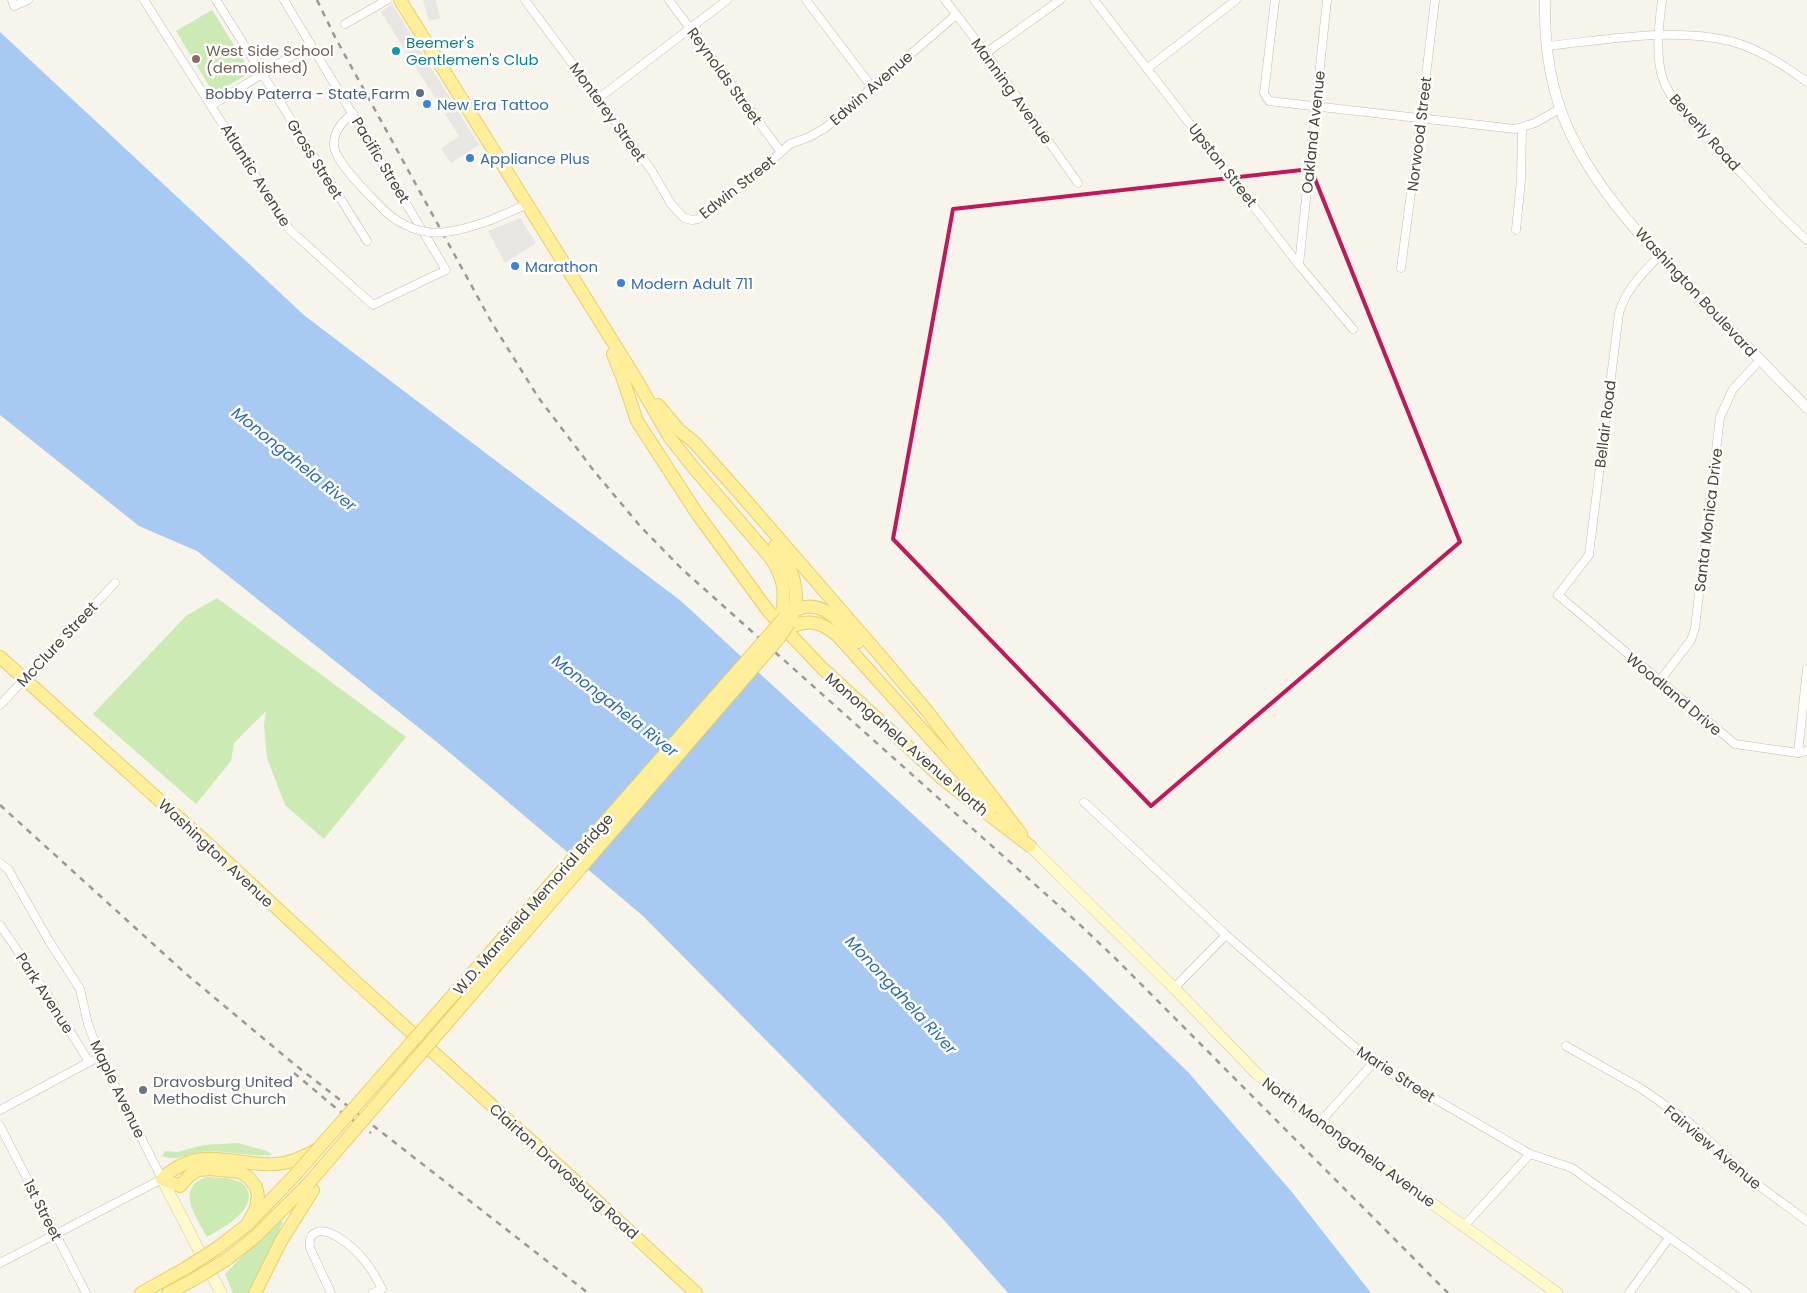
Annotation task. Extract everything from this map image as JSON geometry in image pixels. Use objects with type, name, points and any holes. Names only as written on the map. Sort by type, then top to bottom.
[{"type":"main road","points":[[400,0],[636,379],[670,438],[779,570],[789,618]]},
{"type":"main road","name":"Monongahela Avenue North","points":[[600,321],[637,421],[696,512],[769,612],[822,668],[930,766],[976,806],[1030,846]]},
{"type":"main road","name":"Monongahela Avenue North","points":[[636,379],[679,430],[694,442],[825,590],[927,711],[1030,846]]},
{"type":"main road","points":[[679,430],[706,465],[784,556],[792,573],[796,592],[789,618],[775,635]]},
{"type":"main road","points":[[775,635],[789,618],[810,607],[824,610],[835,617],[949,749],[972,771]]},
{"type":"main road","points":[[789,618],[804,622],[815,622],[826,626],[837,635],[976,791],[1030,846]]},
{"type":"main road","name":"W.D. Mansfield Memorial Bridge","points":[[311,1187],[386,1106],[431,1045],[775,635]]},
{"type":"main road","name":"W.D. Mansfield Memorial Bridge","points":[[141,1293],[186,1268],[247,1225],[320,1148],[775,635]]},
{"type":"main road","name":"Washington Avenue","points":[[0,657],[431,1045]]},
{"type":"main road","name":"North Monongahela Avenue","points":[[1030,846],[1174,988],[1257,1074],[1320,1122],[1557,1293]]},
{"type":"main road","name":"Clairton Dravosburg Road","points":[[431,1045],[696,1293]]},
{"type":"main road","points":[[247,1225],[256,1208],[258,1196],[256,1187],[249,1178],[240,1172],[210,1169],[198,1170],[180,1186],[162,1179],[169,1171],[202,1159],[252,1164],[278,1164],[299,1159],[320,1148]]},
{"type":"main road","name":"Maple Avenue","points":[[162,1179],[221,1293]]},
{"type":"main road","points":[[168,1293],[226,1260],[311,1187]]},
{"type":"main road","points":[[254,1293],[311,1187]]},
{"type":"street","points":[[14,3],[28,0]]},
{"type":"street","name":"Atlantic Avenue","points":[[144,0],[289,229],[373,305],[446,270]]},
{"type":"street","name":"Gross Street","points":[[216,0],[367,241]]},
{"type":"street","name":"Pacific Street","points":[[284,0],[446,270]]},
{"type":"street","points":[[345,24],[387,0]]},
{"type":"street","name":"Monterey Street","points":[[525,0],[652,171],[671,204],[684,218],[692,220]]},
{"type":"street","name":"Reynolds Street","points":[[669,0],[781,152]]},
{"type":"street","points":[[599,98],[727,0]]},
{"type":"street","points":[[806,0],[872,87]]},
{"type":"street","name":"Manning Avenue","points":[[945,0],[1078,183]]},
{"type":"street","points":[[986,54],[1060,0]]},
{"type":"street","name":"Upston Street","points":[[1094,0],[1299,265],[1353,329]]},
{"type":"street","points":[[1148,68],[1236,0]]},
{"type":"street","points":[[1275,0],[1264,93],[1270,101],[1515,129],[1535,123],[1561,108]]},
{"type":"street","name":"Oakland Avenue","points":[[1299,265],[1327,0]]},
{"type":"street","name":"Norwood Street","points":[[1401,268],[1435,0]]},
{"type":"street","name":"Washington Boulevard","points":[[1545,0],[1547,46],[1554,90],[1577,144],[1599,182],[1659,256],[1807,408]]},
{"type":"street","name":"Beverly Road","points":[[1662,0],[1658,52],[1660,68],[1667,90],[1696,126],[1807,240]]},
{"type":"street","name":"Edwin Avenue","points":[[781,152],[790,144],[825,128],[956,15]]},
{"type":"street","points":[[1547,46],[1660,34],[1696,36],[1730,41],[1771,58],[1807,82]]},
{"type":"street","points":[[212,105],[311,44]]},
{"type":"street","points":[[353,113],[343,121],[336,132],[334,145],[337,155],[363,188],[387,213],[409,228],[432,233],[448,233],[463,230],[528,204]]},
{"type":"street","points":[[1516,230],[1521,180],[1522,128]]},
{"type":"street","name":"Edwin Street","points":[[692,220],[698,220],[706,214],[781,152]]},
{"type":"street","name":"Bellair Road","points":[[1558,595],[1590,555],[1619,313],[1623,300],[1630,288],[1659,256]]},
{"type":"street","name":"Santa Monica Drive","points":[[1659,682],[1691,640],[1695,628],[1720,417],[1733,389],[1760,360]]},
{"type":"street","name":"McClure Street","points":[[0,704],[115,583]]},
{"type":"street","name":"Woodland Drive","points":[[1558,595],[1659,682],[1735,744],[1798,752],[1807,751]]},
{"type":"street","points":[[1798,752],[1807,668]]},
{"type":"street","name":"Marie Street","points":[[1084,802],[1226,935],[1373,1063],[1530,1154],[1572,1168],[1747,1293]]},
{"type":"street","name":"Maple Avenue","points":[[0,863],[8,869],[49,941],[80,989],[88,1024],[100,1056],[162,1179]]},
{"type":"street","name":"Park Avenue","points":[[0,925],[49,996],[88,1062]]},
{"type":"street","points":[[1174,988],[1226,935]]},
{"type":"street","name":"Fairview Avenue","points":[[1566,1046],[1642,1089],[1690,1123],[1754,1182],[1807,1221]]},
{"type":"street","points":[[0,1110],[100,1056]]},
{"type":"street","points":[[1320,1122],[1373,1063]]},
{"type":"street","name":"1st Street","points":[[0,1126],[86,1293]]},
{"type":"street","points":[[1464,1226],[1530,1154]]},
{"type":"street","points":[[0,1263],[162,1179]]},
{"type":"street","points":[[331,1293],[310,1248],[309,1241],[313,1234],[318,1232],[328,1231],[354,1249],[363,1259],[382,1289],[373,1293]]},
{"type":"street","points":[[1629,1293],[1669,1238]]},
{"type":"highlighted area","points":[[1311,169],[1460,542],[1151,806],[893,539],[953,209]]},
{"type":"green space","points":[[212,10],[251,72],[214,94],[176,31]]},
{"type":"green space","points":[[217,598],[406,737],[324,839],[285,805],[267,758],[264,725],[266,711],[234,743],[231,761],[196,804],[93,714],[186,616]]},
{"type":"green space","points":[[238,1143],[267,1151],[272,1155],[208,1151],[177,1158],[162,1156],[165,1151],[177,1152],[204,1145]]},
{"type":"green space","points":[[206,1177],[236,1180],[244,1185],[248,1191],[249,1198],[247,1206],[242,1212],[207,1237],[194,1212],[190,1196],[191,1189],[196,1182]]},
{"type":"green space","points":[[276,1222],[283,1222],[250,1293],[233,1293],[225,1274]]},
{"type":"shaded area","points":[[423,0],[436,0],[440,18],[429,21]]},
{"type":"shaded area","points":[[392,4],[479,145],[451,163],[441,149],[459,136],[381,12]]},
{"type":"shaded area","points":[[520,218],[536,243],[505,263],[488,231]]},
{"type":"water","name":"Monongahela River","points":[[0,32],[305,316],[681,601],[1084,972],[1188,1072],[1291,1191],[1371,1293],[1008,1293],[943,1219],[643,916],[443,747],[197,551],[139,526],[0,415]]},
{"type":"railway","points":[[317,0],[335,37],[492,323],[538,397],[594,471],[640,526],[682,569],[1116,959],[1448,1293]]},
{"type":"railway","points":[[0,805],[185,973],[294,1064],[588,1293]]},
{"type":"railway","points":[[294,1073],[337,1109],[371,1133]]},
{"type":"place","name":"Beemer's Gentlemen's Club","points":[[396,51]]},
{"type":"place","name":"West Side School (demolished)","points":[[196,59]]},
{"type":"place","name":"Bobby Paterra - State Farm","points":[[420,93]]},
{"type":"place","name":"New Era Tattoo","points":[[427,104]]},
{"type":"place","name":"Appliance Plus","points":[[470,158]]},
{"type":"place","name":"Marathon","points":[[515,266]]},
{"type":"place","name":"Modern Adult 711","points":[[621,283]]},
{"type":"place","name":"Dravosburg United Methodist Church","points":[[143,1090]]}]
